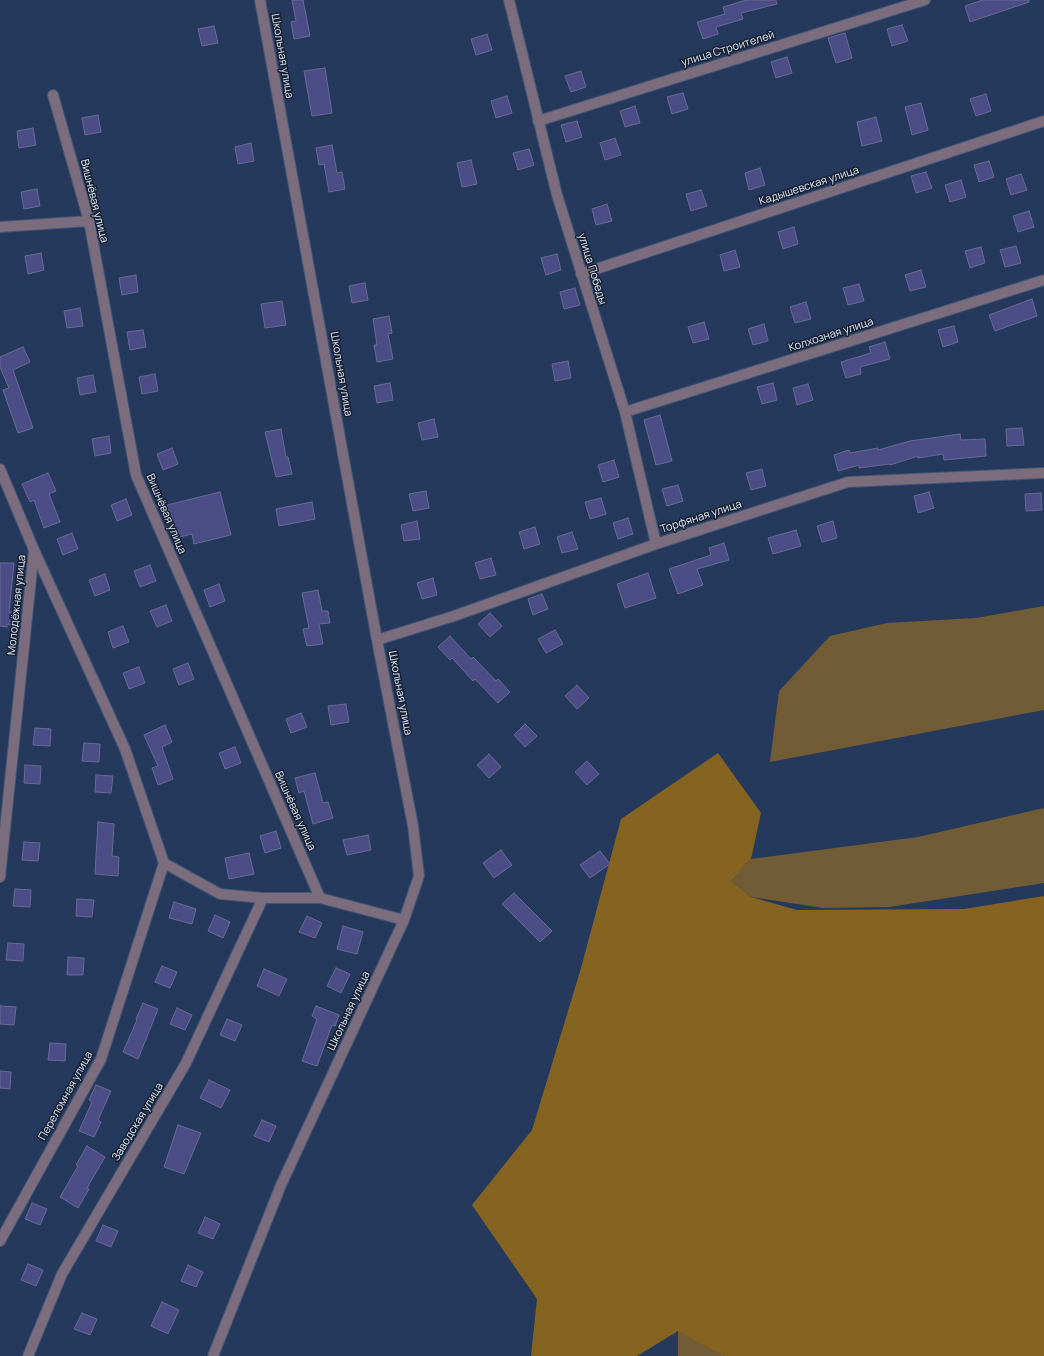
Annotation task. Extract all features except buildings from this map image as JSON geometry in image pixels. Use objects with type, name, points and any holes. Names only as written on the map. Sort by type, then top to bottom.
[{"type":"street","name":"Школьная улица","points":[[213,1356],[280,1185],[404,920],[419,876],[414,826],[377,640],[260,0]]},
{"type":"street","name":"улица Победы","points":[[508,0],[557,195],[625,412],[656,544]]},
{"type":"street","name":"улица Строителей","points":[[538,121],[925,0]]},
{"type":"street","name":"Вишнёвая улица","points":[[53,95],[89,221],[136,475],[320,898]]},
{"type":"street","name":"Кадышевская улица","points":[[581,274],[1044,121]]},
{"type":"street","points":[[0,227],[89,221]]},
{"type":"street","name":"Колхозная улица","points":[[625,412],[1044,280]]},
{"type":"street","points":[[0,469],[34,550],[125,749],[164,863],[220,894],[262,898],[320,898],[404,920]]},
{"type":"street","name":"Торфяная улица","points":[[377,640],[454,616],[656,544],[848,482],[1044,473]]},
{"type":"street","name":"Молодёжная улица","points":[[0,877],[34,550]]},
{"type":"street","name":"Переломная улица","points":[[0,1240],[101,1059],[164,863]]},
{"type":"street","name":"Заводская улица","points":[[28,1356],[62,1274],[186,1063],[262,898]]},
{"type":"shaded area","points":[[1044,606],[1044,710],[770,762],[779,691],[830,636],[887,623],[976,618]]},
{"type":"shaded area","points":[[718,753],[761,813],[751,859],[731,881],[751,897],[797,910],[964,909],[1044,896],[1044,1356],[725,1356],[678,1331],[637,1356],[531,1356],[537,1299],[472,1205],[532,1130],[581,968],[621,819]]},
{"type":"shaded area","points":[[1044,808],[1044,883],[889,907],[823,908],[751,897],[731,881],[751,859],[918,837]]},
{"type":"shaded area","points":[[678,1331],[690,1333],[725,1356],[678,1356]]}]
